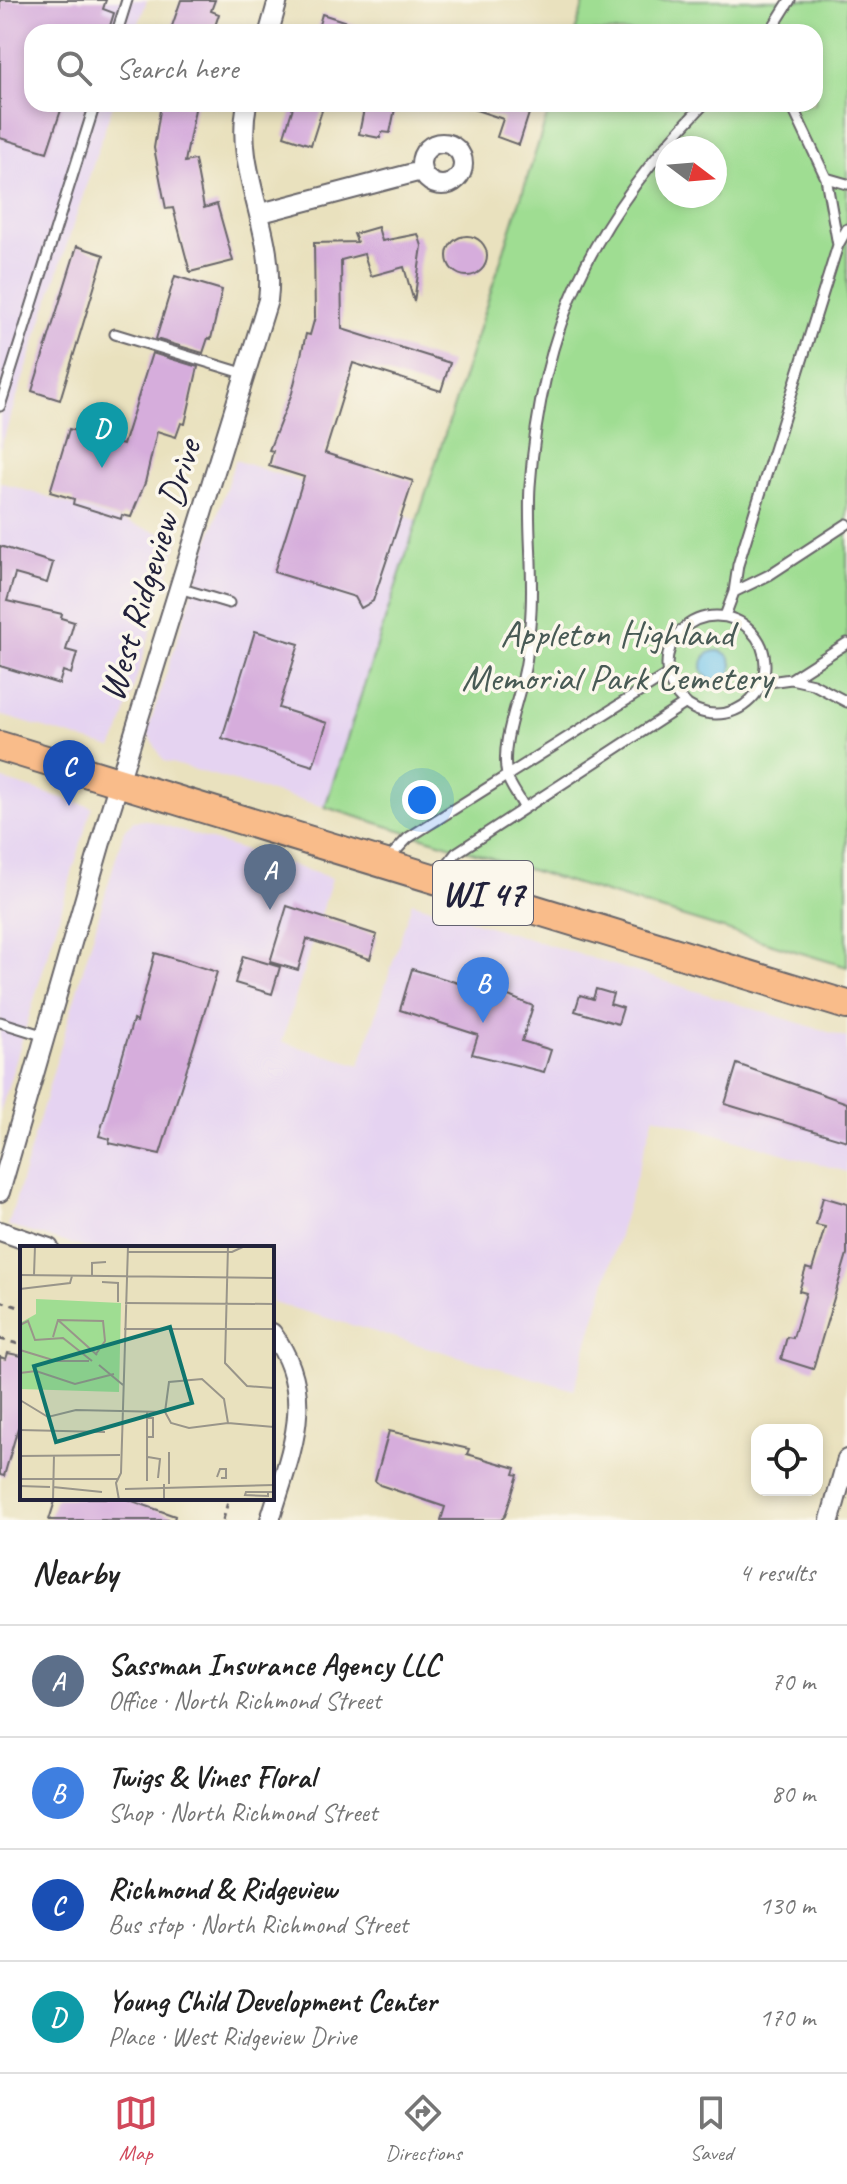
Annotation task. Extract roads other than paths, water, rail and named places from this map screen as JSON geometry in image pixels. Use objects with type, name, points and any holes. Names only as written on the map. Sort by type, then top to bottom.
[{"type":"main road","name":"WI 47","points":[[0,746],[847,1005]]},
{"type":"street","points":[[271,24],[278,0]]},
{"type":"street","name":"West Ridgeview Drive","points":[[0,1192],[118,783],[246,374],[271,279],[261,213],[243,138],[246,112]]},
{"type":"street","points":[[261,213],[421,171]]},
{"type":"street","points":[[0,1231],[43,1246]]},
{"type":"street","points":[[270,1520],[295,1434],[299,1402],[292,1367],[274,1336]]},
{"type":"street","points":[[830,1520],[847,1459]]},
{"type":"lane","points":[[120,24],[127,0]]},
{"type":"lane","points":[[775,24],[790,0]]},
{"type":"lane","points":[[0,406],[92,112]]},
{"type":"lane","points":[[524,807],[507,775],[507,752],[525,669],[534,586],[530,491],[536,417],[546,370],[586,263],[611,220],[633,183],[697,112]]},
{"type":"lane","points":[[795,112],[826,178],[838,245]]},
{"type":"lane","points":[[826,178],[847,184]]},
{"type":"lane","points":[[725,616],[734,592],[738,565],[838,245],[847,229]]},
{"type":"lane","points":[[115,334],[246,374]]},
{"type":"lane","points":[[734,592],[769,575],[847,524]]},
{"type":"lane","points":[[177,588],[229,603]]},
{"type":"lane","points":[[725,616],[739,621],[759,640],[766,669],[756,694],[735,710],[710,714],[686,703],[677,695],[668,674],[669,650],[681,630],[701,618],[725,616]]},
{"type":"lane","points":[[791,679],[847,643]]},
{"type":"lane","points":[[384,864],[408,838],[668,674]]},
{"type":"lane","points":[[762,683],[791,679],[813,684],[847,702]]},
{"type":"lane","points":[[436,879],[456,853],[686,703]]},
{"type":"lane","points":[[0,1022],[45,1036]]},
{"type":"water","points":[[717,651],[728,655],[732,666],[728,677],[717,681],[706,677],[702,666],[706,655]]},
{"type":"place","name":"Young Child Development Center","points":[[102,468]]},
{"type":"place","name":"Richmond & Ridgeview","points":[[69,806]]},
{"type":"place","name":"Sassman Insurance Agency LLC","points":[[270,910]]},
{"type":"place","name":"Twigs & Vines Floral","points":[[483,1023]]},
{"type":"park label","name":"Appleton Highland Memorial Park Cemetery","points":[[617,655]]}]
